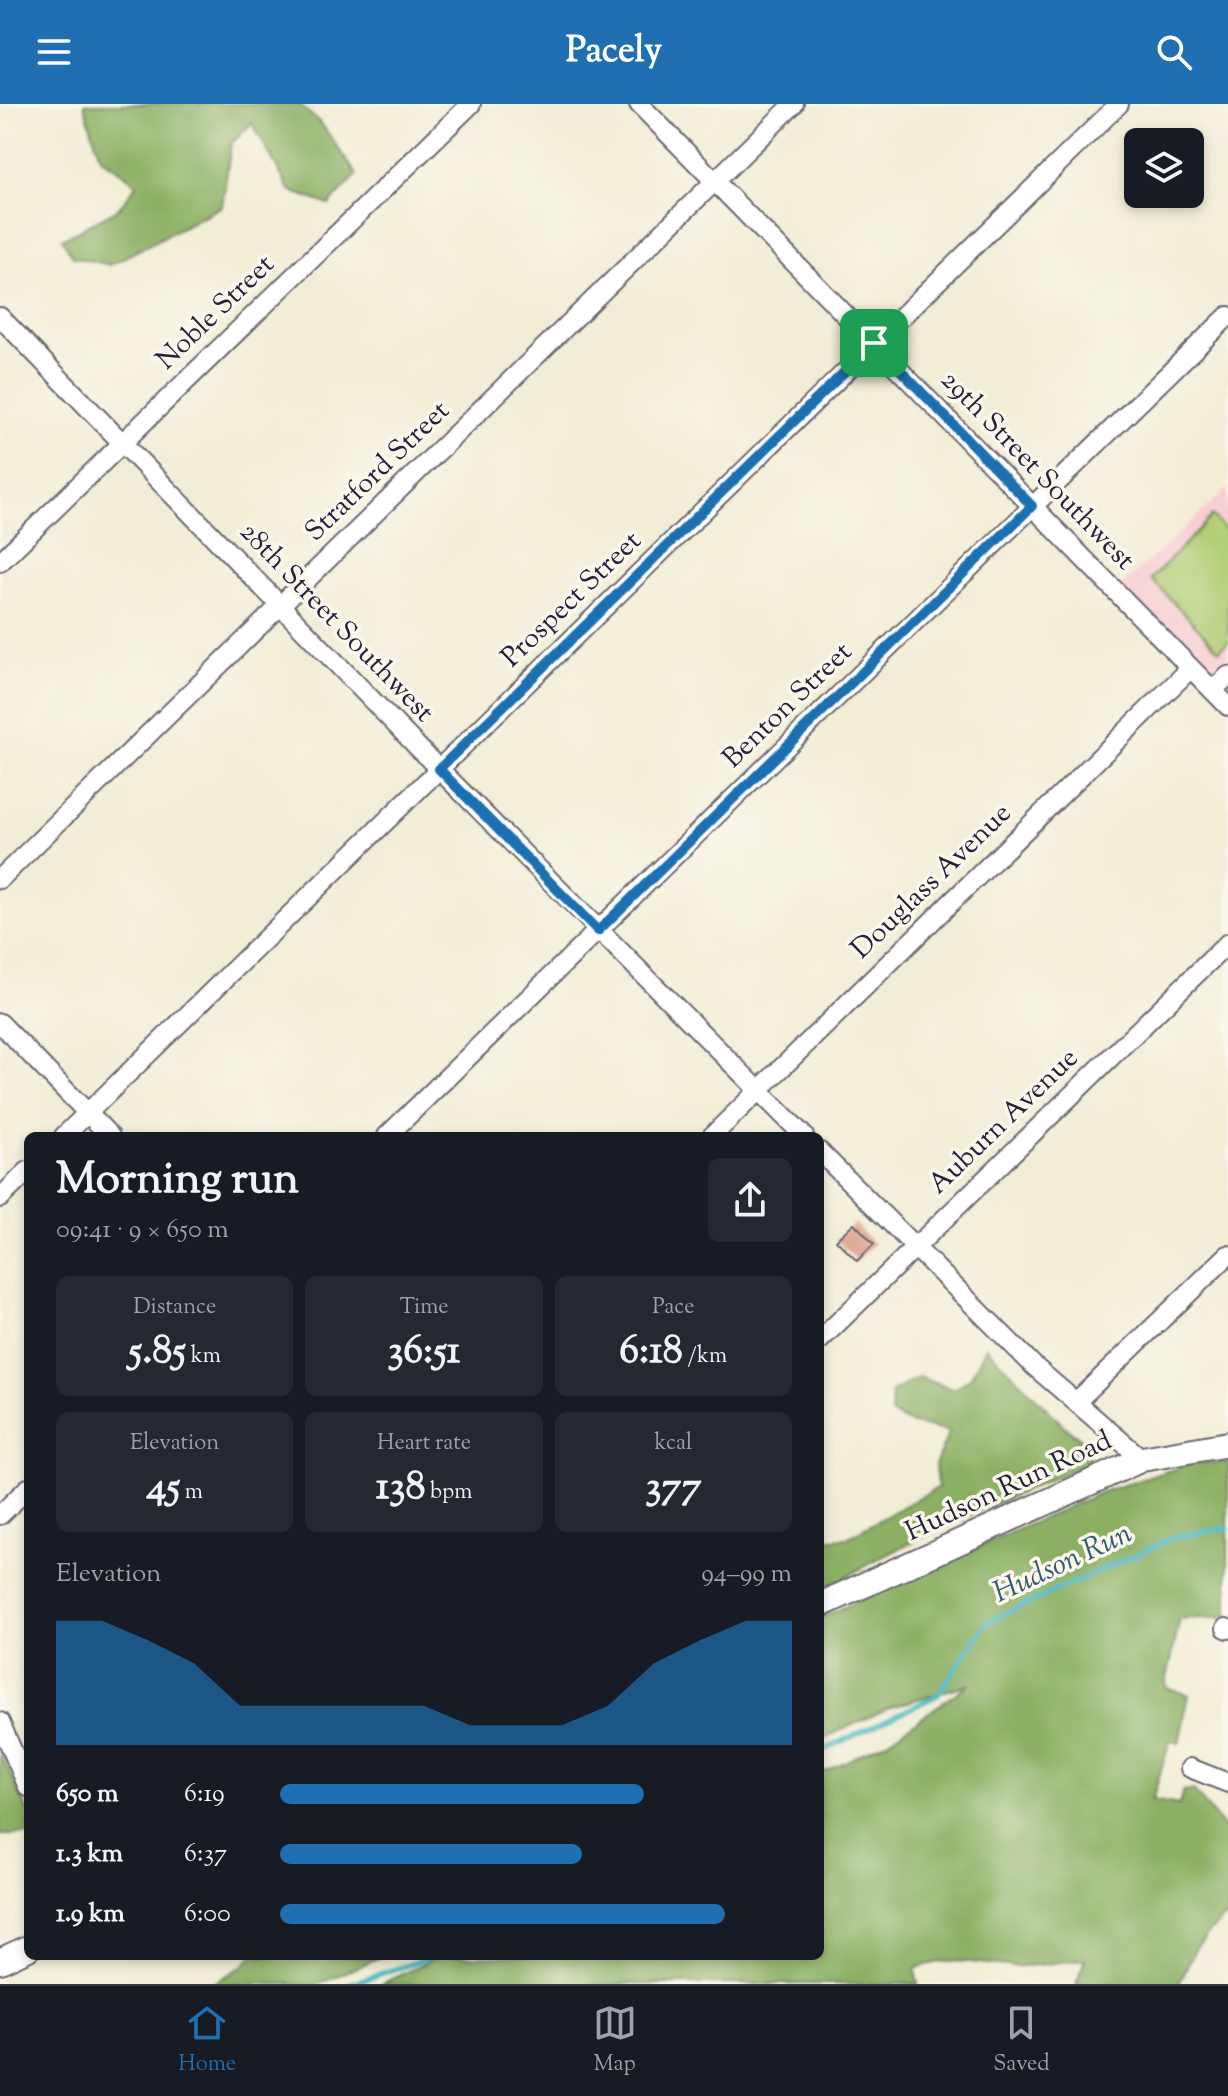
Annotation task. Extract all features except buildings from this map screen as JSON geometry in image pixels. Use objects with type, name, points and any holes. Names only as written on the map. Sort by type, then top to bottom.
[{"type":"main road","name":"Hudson Run Road","points":[[824,1603],[1142,1459],[1228,1444]]},
{"type":"main road","points":[[0,1961],[24,1950]]},
{"type":"street","name":"Noble Street","points":[[0,562],[471,104]]},
{"type":"street","name":"29th Street Southwest","points":[[639,104],[1228,706]]},
{"type":"street","name":"Stratford Street","points":[[0,879],[794,104]]},
{"type":"street","name":"Prospect Street","points":[[68,1132],[1119,104]]},
{"type":"street","name":"Benton Street","points":[[391,1132],[1228,316]]},
{"type":"street","name":"28th Street Southwest","points":[[0,317],[598,931],[800,1132]]},
{"type":"street","name":"Douglass Avenue","points":[[716,1132],[1191,668]]},
{"type":"street","points":[[1213,690],[1228,676]]},
{"type":"street","name":"Auburn Avenue","points":[[824,1336],[1228,943]]},
{"type":"street","points":[[0,1023],[106,1132]]},
{"type":"street","points":[[824,1156],[1035,1367],[1142,1459]]},
{"type":"street","points":[[0,1198],[24,1175]]},
{"type":"street","points":[[1076,1402],[1228,1255]]},
{"type":"street","points":[[0,1515],[24,1492]]},
{"type":"street","points":[[0,1722],[24,1778]]},
{"type":"street","points":[[1190,1768],[1228,1783]]},
{"type":"shaded area","points":[[1228,488],[1228,706],[1115,592]]},
{"type":"green space","points":[[84,104],[299,104],[322,125],[357,175],[329,205],[290,191],[252,123],[231,144],[222,206],[110,265],[73,257],[62,239],[118,209],[137,184],[100,157]]},
{"type":"green space","points":[[1212,516],[1228,533],[1228,642],[1219,650],[1151,579]]},
{"type":"green space","points":[[986,1347],[1063,1425],[1088,1444],[1089,1462],[919,1538],[824,1588],[824,1540],[847,1538],[938,1487],[935,1465],[949,1432],[909,1423],[891,1414],[892,1392],[919,1377],[953,1389],[970,1378]]},
{"type":"green space","points":[[1228,1462],[1228,1617],[1180,1619],[1165,1687],[1189,1695],[1179,1743],[1170,1741],[1152,1800],[1179,1805],[1183,1791],[1193,1790],[1228,1832],[1228,1919],[1223,1918],[1196,1947],[1179,1984],[1076,1984],[1085,1959],[1018,1966],[939,1962],[915,1969],[918,1984],[381,1984],[432,1960],[824,1960],[824,1772],[891,1739],[969,1684],[891,1707],[824,1738],[824,1616],[1102,1492],[1193,1463]]},
{"type":"green space","points":[[0,1752],[24,1803],[24,1835],[0,1835]]},
{"type":"green space","points":[[248,1960],[373,1960],[319,1984],[212,1984]]},
{"type":"waterway","name":"Hudson Run","points":[[824,1750],[938,1695],[987,1622],[1174,1537],[1228,1528]]},
{"type":"waterway","name":"Hudson Run","points":[[349,1984],[423,1960]]},
{"type":"route","points":[[874,343],[1032,506],[598,931],[439,769],[874,343]]}]
